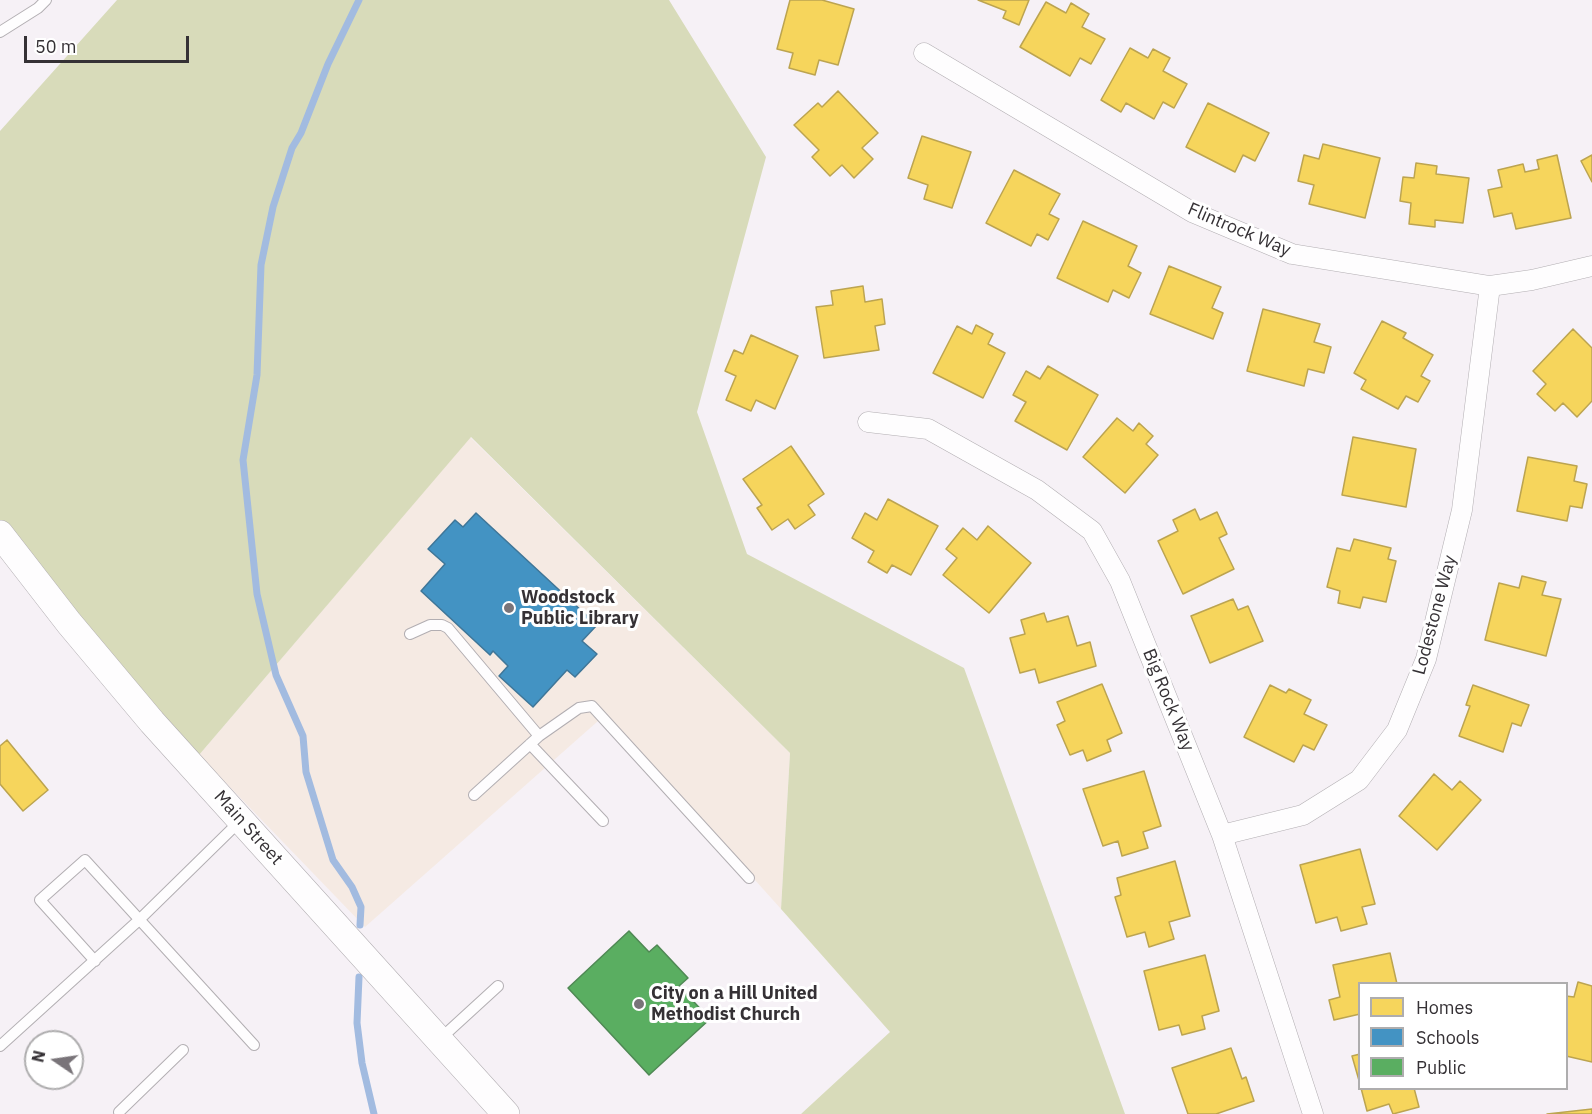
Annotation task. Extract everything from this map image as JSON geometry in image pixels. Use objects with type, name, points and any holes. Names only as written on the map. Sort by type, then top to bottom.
[{"type":"main road","name":"Main Street","points":[[0,534],[152,722],[506,1114]]},
{"type":"street","name":"Flintrock Way","points":[[924,53],[1192,212],[1292,254],[1490,286],[1532,280],[1592,266]]},
{"type":"street","name":"Lodestone Way","points":[[1222,835],[1304,815],[1359,780],[1397,730],[1426,658],[1462,510],[1490,286]]},
{"type":"street","name":"Big Rock Way","points":[[868,422],[928,429],[1037,490],[1092,531],[1120,580],[1222,835],[1313,1114]]},
{"type":"lane","points":[[0,32],[39,8],[46,0]]},
{"type":"lane","points":[[410,634],[430,626],[442,625],[448,628],[539,736]]},
{"type":"lane","points":[[474,795],[539,736],[579,708],[592,706],[749,878]]},
{"type":"lane","points":[[530,744],[603,821]]},
{"type":"lane","points":[[0,1046],[139,920],[241,820]]},
{"type":"lane","points":[[95,961],[40,900],[85,860],[254,1046]]},
{"type":"lane","points":[[439,1040],[498,986]]},
{"type":"lane","points":[[118,1113],[183,1050]]},
{"type":"shaded area","points":[[470,437],[790,753],[781,909],[606,714],[365,927],[199,755]]},
{"type":"green space","points":[[117,0],[669,0],[766,157],[697,412],[747,554],[964,668],[1125,1114],[801,1114],[890,1032],[781,909],[790,753],[471,437],[199,755],[0,548],[0,131]]},
{"type":"building: Homes","points":[[790,0],[822,0],[854,9],[838,65],[819,60],[815,75],[789,68],[793,53],[777,49]]},
{"type":"building: Homes","points":[[978,0],[1029,0],[1019,25],[1003,18],[1006,11]]},
{"type":"building: Homes","points":[[1046,2],[1066,13],[1071,3],[1089,14],[1082,27],[1105,39],[1091,64],[1080,58],[1070,76],[1020,47]]},
{"type":"building: Homes","points":[[1130,48],[1148,58],[1153,49],[1170,58],[1163,71],[1187,84],[1174,108],[1163,102],[1154,119],[1126,103],[1121,112],[1101,100]]},
{"type":"building: Homes","points":[[838,91],[878,133],[862,148],[873,159],[854,178],[842,165],[830,176],[812,157],[819,150],[794,125],[818,103],[822,107]]},
{"type":"building: Homes","points":[[1208,103],[1269,133],[1255,161],[1243,155],[1235,172],[1186,147]]},
{"type":"building: Homes","points":[[922,136],[971,152],[952,208],[924,199],[928,185],[908,178]]},
{"type":"building: Homes","points":[[1323,144],[1380,158],[1365,218],[1309,204],[1314,185],[1298,181],[1304,155],[1319,159]]},
{"type":"building: Homes","points":[[1557,155],[1571,218],[1516,229],[1512,213],[1494,217],[1488,190],[1502,187],[1498,170],[1523,164],[1525,172],[1539,169],[1537,160]]},
{"type":"building: Homes","points":[[1592,155],[1592,182],[1581,161]]},
{"type":"building: Homes","points":[[1416,163],[1437,166],[1436,174],[1469,178],[1463,223],[1435,220],[1435,227],[1409,224],[1411,203],[1400,201],[1403,177],[1414,178]]},
{"type":"building: Homes","points":[[1014,170],[1060,194],[1049,214],[1059,219],[1048,240],[1037,234],[1031,246],[986,223]]},
{"type":"building: Homes","points":[[1083,221],[1137,246],[1128,266],[1141,273],[1129,298],[1113,290],[1108,302],[1057,278]]},
{"type":"building: Homes","points":[[1169,266],[1221,287],[1212,308],[1223,313],[1213,339],[1150,314]]},
{"type":"building: Homes","points":[[863,286],[865,302],[882,299],[885,324],[875,326],[879,350],[824,358],[816,307],[833,305],[831,291]]},
{"type":"building: Homes","points":[[1263,309],[1320,324],[1314,342],[1331,347],[1324,373],[1308,369],[1304,386],[1247,371]]},
{"type":"building: Homes","points":[[1382,321],[1406,333],[1403,338],[1433,355],[1421,376],[1430,381],[1418,402],[1406,396],[1398,409],[1361,389],[1366,380],[1354,373]]},
{"type":"building: Homes","points":[[976,325],[993,334],[988,344],[1005,353],[983,398],[933,373],[957,326],[972,334]]},
{"type":"building: Homes","points":[[1573,329],[1592,348],[1592,401],[1577,417],[1563,403],[1555,411],[1537,394],[1546,384],[1533,371]]},
{"type":"building: Homes","points":[[751,335],[798,356],[775,409],[756,400],[751,411],[726,400],[736,376],[725,371],[734,350],[743,354]]},
{"type":"building: Homes","points":[[1048,366],[1098,395],[1067,450],[1015,421],[1026,402],[1013,395],[1026,371],[1040,379]]},
{"type":"building: Homes","points":[[1117,418],[1133,431],[1139,423],[1153,436],[1146,444],[1158,455],[1125,493],[1083,457]]},
{"type":"building: Homes","points":[[1353,437],[1416,449],[1406,507],[1342,495]]},
{"type":"building: Homes","points":[[791,446],[824,494],[808,505],[815,515],[795,529],[788,519],[772,530],[757,508],[762,505],[743,479]]},
{"type":"building: Homes","points":[[1528,457],[1577,466],[1574,481],[1587,484],[1582,508],[1570,506],[1567,521],[1517,511]]},
{"type":"building: Homes","points":[[888,499],[938,526],[911,575],[892,565],[887,573],[868,562],[874,551],[852,538],[865,513],[877,520]]},
{"type":"building: Homes","points":[[1195,509],[1200,520],[1217,512],[1227,534],[1219,538],[1234,569],[1183,594],[1158,541],[1178,531],[1173,520]]},
{"type":"building: Homes","points":[[988,526],[1031,563],[989,613],[943,575],[957,558],[946,549],[963,528],[977,540]]},
{"type":"building: Homes","points":[[1354,539],[1391,548],[1388,559],[1396,561],[1386,602],[1363,597],[1360,608],[1338,603],[1340,591],[1327,587],[1337,548],[1350,551]]},
{"type":"building: Homes","points":[[1522,576],[1546,582],[1542,595],[1561,599],[1546,656],[1485,640],[1499,583],[1519,588]]},
{"type":"building: Homes","points":[[1233,599],[1238,610],[1248,606],[1263,641],[1210,663],[1191,616]]},
{"type":"building: Homes","points":[[1044,613],[1047,622],[1068,616],[1077,646],[1090,642],[1096,666],[1039,683],[1035,669],[1020,673],[1010,638],[1025,634],[1021,620]]},
{"type":"building: Homes","points":[[1102,684],[1122,733],[1107,740],[1111,751],[1087,761],[1083,750],[1070,755],[1057,725],[1065,721],[1057,702]]},
{"type":"building: Homes","points":[[1270,685],[1286,693],[1289,689],[1311,700],[1304,714],[1327,725],[1314,750],[1303,745],[1294,762],[1244,737]]},
{"type":"building: Homes","points":[[1473,685],[1529,705],[1521,726],[1512,723],[1503,752],[1459,736],[1470,706],[1466,705]]},
{"type":"building: Homes","points":[[7,740],[48,790],[23,811],[0,784],[0,746]]},
{"type":"building: Homes","points":[[1144,771],[1161,826],[1143,832],[1148,848],[1122,856],[1118,841],[1103,846],[1083,789]]},
{"type":"building: Homes","points":[[1434,774],[1452,790],[1460,781],[1481,800],[1437,850],[1399,816]]},
{"type":"building: Homes","points":[[1360,849],[1375,904],[1362,907],[1367,924],[1341,931],[1337,917],[1316,923],[1300,865]]},
{"type":"building: Homes","points":[[1175,861],[1190,916],[1169,922],[1174,939],[1149,947],[1145,932],[1127,937],[1115,897],[1121,895],[1117,878]]},
{"type":"building: Homes","points":[[1390,953],[1397,982],[1358,982],[1358,1014],[1334,1020],[1329,1000],[1340,997],[1333,965]]},
{"type":"building: Homes","points":[[1205,955],[1219,1011],[1202,1016],[1205,1029],[1182,1035],[1179,1025],[1159,1030],[1144,971]]},
{"type":"building: Homes","points":[[1578,982],[1592,986],[1592,1062],[1568,1056],[1568,996],[1574,997]]},
{"type":"building: Homes","points":[[1231,1048],[1242,1079],[1246,1077],[1254,1101],[1216,1114],[1188,1114],[1172,1068]]},
{"type":"building: Homes","points":[[1358,1054],[1358,1077],[1352,1056]]},
{"type":"building: Homes","points":[[1362,1090],[1415,1090],[1419,1107],[1393,1114],[1389,1104],[1367,1111]]},
{"type":"building: Homes","points":[[1592,1109],[1592,1114],[1547,1114]]},
{"type":"building: Schools","name":"Woodstock Public Library","points":[[476,513],[597,625],[582,641],[597,654],[575,677],[567,670],[533,707],[499,676],[508,666],[493,651],[490,655],[421,591],[445,564],[428,549],[455,520],[463,527]]},
{"type":"building: Public","name":"City on a Hill United Methodist Church","points":[[629,931],[649,952],[657,945],[688,978],[679,986],[710,1019],[649,1075],[568,988]]},
{"type":"waterway","points":[[359,0],[328,64],[301,133],[292,148],[273,207],[261,265],[257,375],[243,460],[257,594],[276,675],[303,736],[306,772],[333,860],[352,887],[361,907],[360,925]]},
{"type":"waterway","points":[[359,977],[357,1023],[362,1063],[374,1114]]},
{"type":"place","name":"Woodstock Public Library","points":[[509,608]]},
{"type":"place","name":"City on a Hill United Methodist Church","points":[[639,1004]]}]
